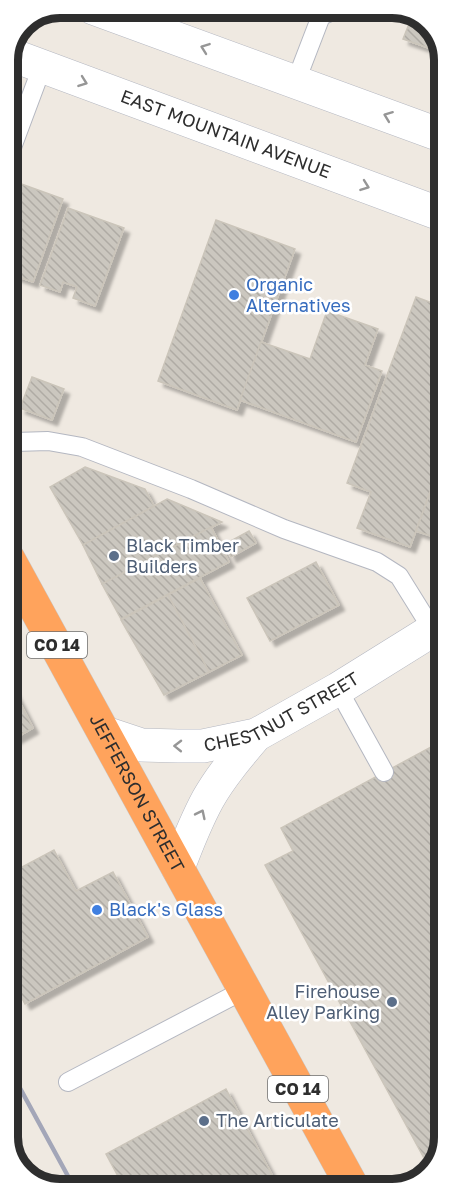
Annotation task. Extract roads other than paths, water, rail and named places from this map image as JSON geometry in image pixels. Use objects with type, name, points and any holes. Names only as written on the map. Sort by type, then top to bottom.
[{"type":"highway","name":"JEFFERSON STREET","points":[[18,576],[348,1179]]},
{"type":"street","points":[[136,18],[434,133]]},
{"type":"street","name":"EAST MOUNTAIN AVENUE","points":[[18,58],[434,212]]},
{"type":"street","name":"CHESTNUT STREET","points":[[105,733],[141,745],[178,746],[203,746],[256,735],[338,689],[434,629]]},
{"type":"street","points":[[178,868],[192,831],[209,798],[226,771],[256,735]]},
{"type":"lane","points":[[296,81],[317,18]]},
{"type":"lane","points":[[18,122],[42,67]]},
{"type":"lane","points":[[18,442],[48,441],[82,447],[191,489],[284,529],[377,562],[399,576],[434,621]]},
{"type":"lane","points":[[338,689],[384,772]]},
{"type":"lane","points":[[68,1082],[244,990]]},
{"type":"railway","points":[[18,1084],[70,1179]]},
{"type":"place","name":"Organic Alternatives","points":[[234,295]]},
{"type":"place","name":"Black Timber Builders","points":[[114,556]]},
{"type":"place","name":"Black's Glass","points":[[97,910]]},
{"type":"place","name":"Firehouse Alley Parking","points":[[392,1002]]},
{"type":"place","name":"The Articulate","points":[[204,1121]]}]
